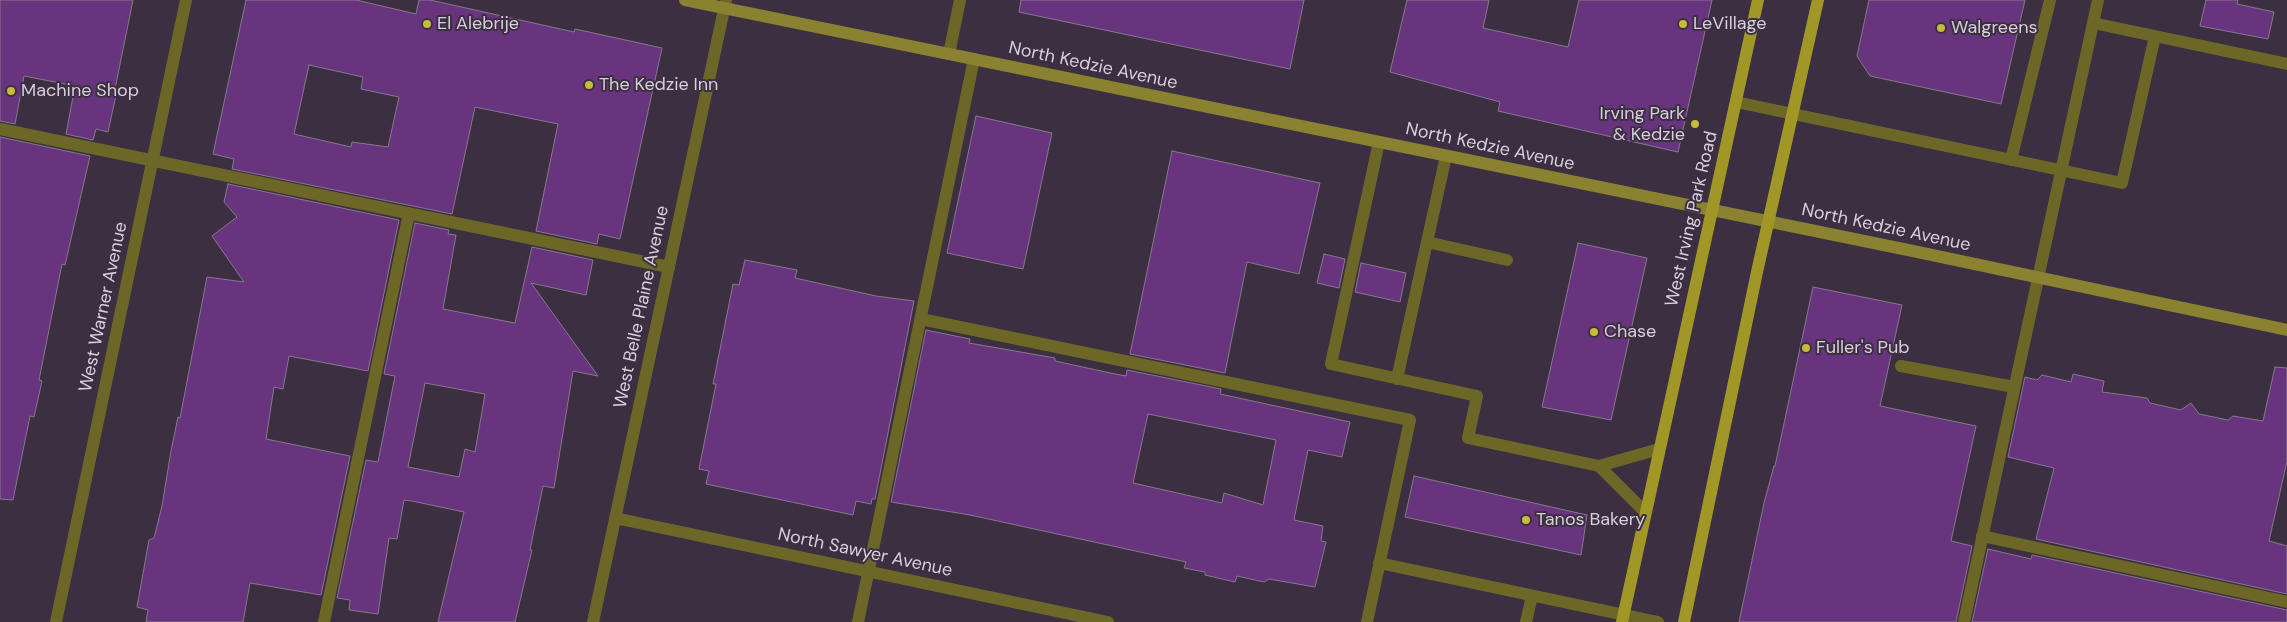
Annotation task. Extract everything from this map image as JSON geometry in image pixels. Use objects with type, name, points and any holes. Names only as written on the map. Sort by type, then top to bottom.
[{"type":"main road","name":"North Kedzie Avenue","points":[[685,0],[725,4],[950,54],[2287,330]]},
{"type":"main road","name":"West Irving Park Road","points":[[1622,618],[1758,0]]},
{"type":"main road","points":[[1684,622],[1768,222],[1818,0]]},
{"type":"street","name":"West Warner Avenue","points":[[56,622],[186,0]]},
{"type":"street","points":[[950,54],[960,0]]},
{"type":"street","points":[[2011,160],[2050,0]]},
{"type":"street","points":[[1964,622],[2098,0]]},
{"type":"street","name":"West Belle Plaine Avenue","points":[[592,622],[725,4]]},
{"type":"street","points":[[2093,23],[2287,64]]},
{"type":"street","points":[[1736,102],[2122,183],[2154,36]]},
{"type":"street","points":[[858,622],[974,59]]},
{"type":"street","points":[[0,128],[669,267]]},
{"type":"street","points":[[1379,142],[1331,364],[1478,396],[1468,438],[1599,466],[1658,449]]},
{"type":"street","points":[[1397,379],[1446,156]]},
{"type":"street","points":[[324,622],[409,213]]},
{"type":"street","points":[[1427,242],[1507,260]]},
{"type":"street","points":[[921,319],[1410,420],[1367,622]]},
{"type":"street","points":[[1901,366],[2014,387]]},
{"type":"street","points":[[1599,466],[1645,512]]},
{"type":"street","name":"North Sawyer Avenue","points":[[615,518],[1108,622]]},
{"type":"street","points":[[1982,536],[2287,602]]},
{"type":"street","points":[[1379,564],[1532,596],[1622,618],[1658,622]]},
{"type":"street","points":[[1526,622],[1532,596]]},
{"type":"building","points":[[0,0],[133,0],[108,132],[96,129],[93,140],[66,134],[75,86],[24,76],[15,124],[0,121]]},
{"type":"building","points":[[246,0],[356,0],[416,14],[419,0],[430,0],[574,32],[575,29],[662,48],[620,239],[599,234],[597,244],[536,231],[558,124],[475,107],[452,214],[232,169],[234,159],[213,154]],"holes":[[[309,65],[363,77],[361,89],[399,97],[388,147],[352,142],[351,147],[294,134]]]},
{"type":"building","points":[[1021,0],[1304,0],[1290,69],[1019,12]]},
{"type":"building","points":[[1407,0],[1489,0],[1483,28],[1568,47],[1579,0],[1712,0],[1678,152],[1498,111],[1500,102],[1390,72]]},
{"type":"building","name":"Walgreens","points":[[1869,0],[2025,0],[2001,104],[1870,76],[1857,56]]},
{"type":"building","points":[[2206,0],[2238,0],[2237,4],[2274,12],[2268,39],[2200,26]]},
{"type":"building","points":[[976,116],[1052,133],[1023,269],[947,253]]},
{"type":"building","points":[[0,137],[90,156],[65,265],[62,264],[39,380],[42,381],[34,417],[30,416],[13,500],[0,499]]},
{"type":"building","points":[[1172,151],[1320,183],[1299,274],[1247,262],[1225,373],[1130,354]]},
{"type":"building","points":[[228,184],[399,220],[368,371],[289,356],[283,389],[274,387],[266,439],[350,456],[321,595],[250,583],[243,622],[146,622],[148,610],[137,607],[149,540],[154,538],[162,506],[171,451],[178,417],[180,418],[207,277],[244,282],[212,236],[237,217],[224,202]]},
{"type":"building","points":[[415,223],[449,230],[448,234],[456,235],[443,309],[515,323],[532,247],[593,260],[586,295],[531,283],[598,376],[573,371],[554,488],[543,486],[530,550],[532,550],[515,622],[438,622],[464,512],[412,501],[404,500],[397,539],[389,538],[378,614],[349,610],[350,600],[337,598],[366,460],[378,462],[395,376],[384,374]],"holes":[[[425,383],[485,394],[475,452],[465,449],[459,477],[408,467]]]},
{"type":"building","name":"Chase","points":[[1578,243],[1647,258],[1611,420],[1542,407]]},
{"type":"building","points":[[1324,254],[1345,259],[1339,288],[1317,283]]},
{"type":"building","points":[[745,260],[797,270],[795,278],[876,296],[914,301],[875,499],[872,499],[871,504],[856,501],[853,515],[706,484],[709,471],[699,469],[716,384],[713,384],[733,284],[739,285]]},
{"type":"building","points":[[1361,263],[1406,273],[1400,302],[1355,292]]},
{"type":"building","points":[[1813,287],[1902,305],[1880,406],[1976,426],[1951,541],[1972,546],[1956,622],[1739,622],[1764,503],[1775,466]]},
{"type":"building","points":[[926,330],[970,339],[969,343],[1055,358],[1055,361],[1115,374],[1126,376],[1127,370],[1221,389],[1220,394],[1350,422],[1342,457],[1308,450],[1294,520],[1323,526],[1321,541],[1326,542],[1315,587],[1269,579],[1264,582],[1237,576],[1235,582],[1205,575],[1205,572],[1184,568],[1186,562],[970,515],[891,502]],"holes":[[[1148,414],[1276,440],[1263,505],[1224,493],[1222,503],[1133,483]]]},
{"type":"building","points":[[2275,367],[2287,368],[2287,461],[2269,541],[2287,546],[2287,594],[2036,539],[2054,468],[2008,457],[2025,377],[2037,380],[2042,375],[2071,382],[2073,374],[2104,381],[2102,392],[2147,398],[2150,403],[2181,410],[2191,403],[2199,414],[2228,420],[2233,416],[2263,421]]},
{"type":"building","points":[[1414,476],[1587,515],[1581,555],[1405,517]]},
{"type":"building","points":[[1988,549],[2031,559],[2032,555],[2287,610],[2287,622],[1972,622]]},
{"type":"place","name":"El Alebrije","points":[[427,24]]},
{"type":"place","name":"LeVillage","points":[[1683,24]]},
{"type":"place","name":"Walgreens","points":[[1941,28]]},
{"type":"place","name":"The Kedzie Inn","points":[[589,85]]},
{"type":"place","name":"Machine Shop","points":[[11,91]]},
{"type":"place","name":"Irving Park & Kedzie","points":[[1695,124]]},
{"type":"place","name":"Chase","points":[[1594,332]]},
{"type":"place","name":"Fuller's Pub","points":[[1806,348]]},
{"type":"place","name":"Tanos Bakery","points":[[1526,520]]}]
